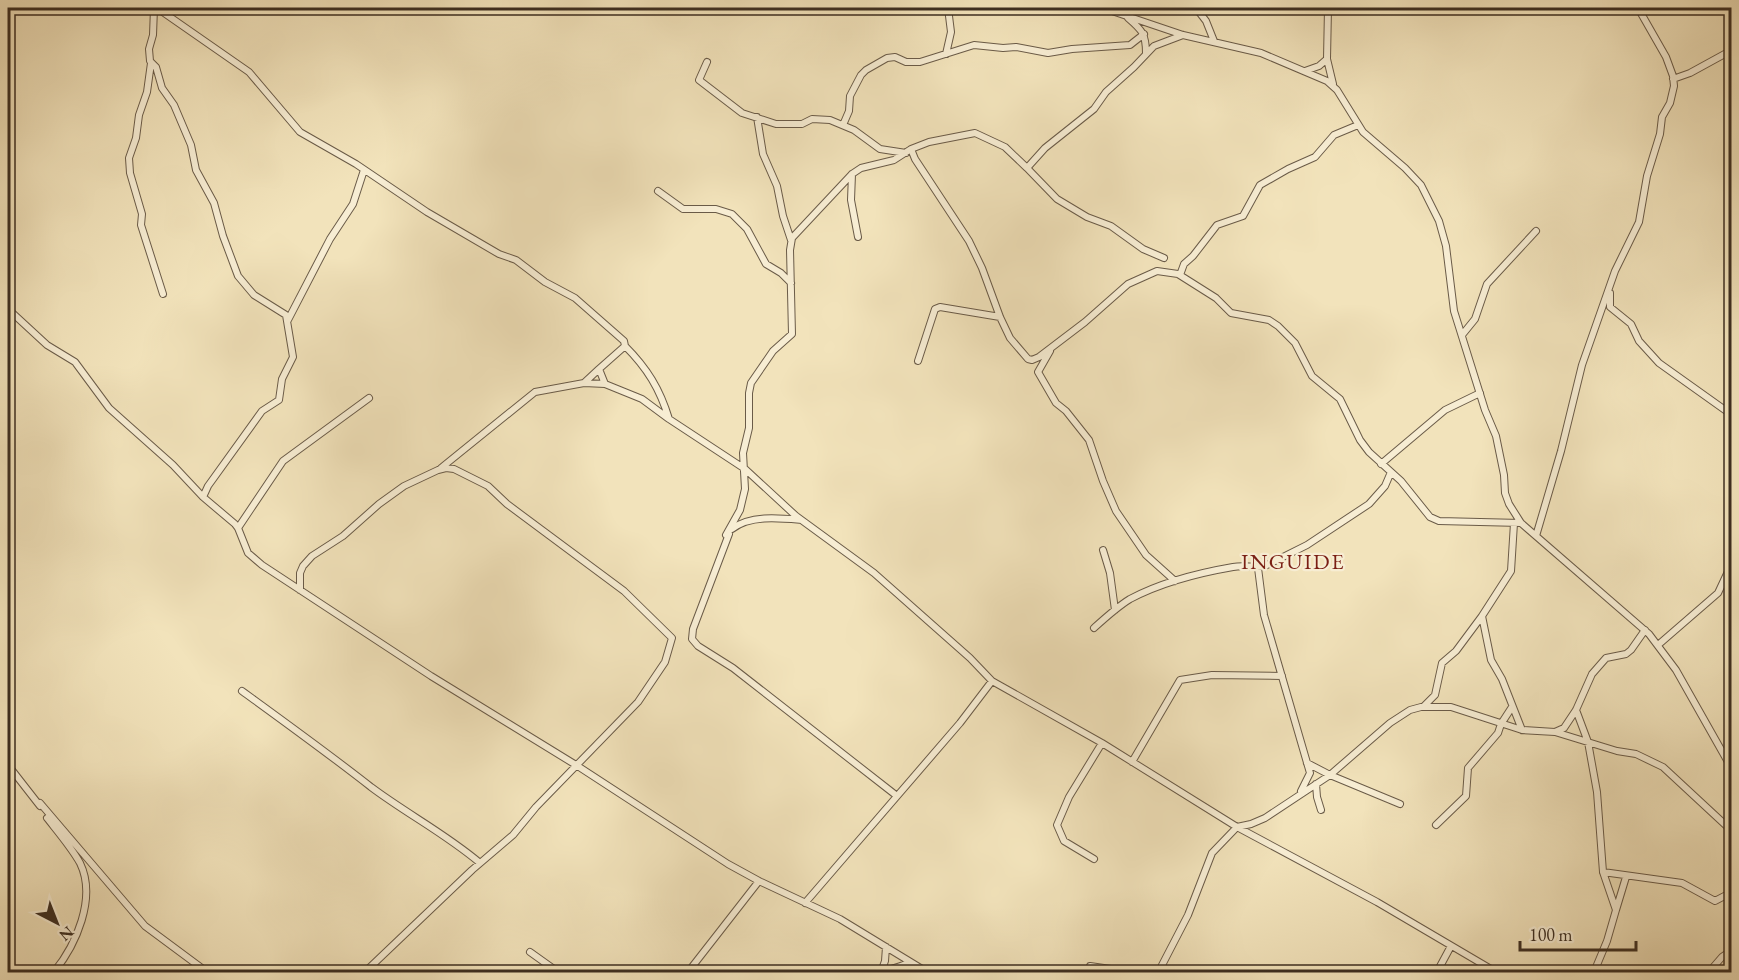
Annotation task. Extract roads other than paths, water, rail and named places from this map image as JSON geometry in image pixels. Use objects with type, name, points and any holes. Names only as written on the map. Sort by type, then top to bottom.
[{"type":"street","points":[[163,294],[141,225],[142,214],[130,173],[129,158],[147,92],[151,63],[149,49],[156,8],[249,72],[300,132],[364,170],[427,212],[499,254],[516,260],[545,282],[575,298],[624,341],[625,346],[636,356],[661,393],[669,419]]},
{"type":"street","points":[[946,54],[951,32],[948,8]]},
{"type":"street","points":[[1103,8],[1183,35],[1261,53],[1333,84]]},
{"type":"street","points":[[1196,8],[1206,21],[1214,41]]},
{"type":"street","points":[[1328,8],[1327,58],[1333,84],[1368,137],[1414,177],[1429,199],[1446,246],[1450,289],[1462,334],[1499,451],[1505,493],[1518,523],[1645,630],[1658,645],[1694,699],[1731,769]]},
{"type":"street","points":[[1536,536],[1561,451],[1582,365],[1615,271],[1639,222],[1647,176],[1660,134],[1662,117],[1670,103],[1673,79],[1666,57],[1638,8]]},
{"type":"street","points":[[1127,17],[1144,34],[1146,52]]},
{"type":"street","points":[[843,124],[849,111],[850,96],[866,70],[892,57],[920,63],[962,47],[974,45],[1016,47],[1047,53],[1130,45],[1144,34]]},
{"type":"street","points":[[1027,168],[1051,143],[1094,109],[1106,92],[1134,67],[1146,52],[1157,44],[1183,35]]},
{"type":"street","points":[[1673,79],[1690,73],[1731,50]]},
{"type":"street","points":[[1305,71],[1319,66],[1327,58]]},
{"type":"street","points":[[707,62],[699,78],[701,82],[737,111],[777,124],[802,124],[816,119],[830,120],[863,135],[878,148],[908,151],[969,242],[1010,338],[1028,359],[1034,360],[1052,347],[1085,322],[1128,284],[1157,271],[1180,275],[1216,298],[1231,313],[1275,322],[1295,343],[1308,372],[1340,399],[1360,440],[1435,519],[1518,523]]},
{"type":"street","points":[[151,63],[156,67],[162,88],[174,105],[191,145],[195,170],[214,203],[223,236],[240,279],[254,295],[284,312],[288,320],[292,357],[282,379],[279,399],[262,411],[203,496]]},
{"type":"street","points":[[757,117],[763,154],[777,186],[791,240],[792,334],[773,351],[754,378],[750,388],[750,428],[743,453],[744,489],[740,510],[726,535],[738,524],[750,520],[801,520]]},
{"type":"street","points":[[1180,275],[1184,264],[1217,225],[1243,216],[1260,185],[1315,157],[1334,135],[1358,125]]},
{"type":"street","points":[[791,240],[852,174],[861,168],[879,165],[942,138],[978,133],[1005,147],[1057,199],[1087,217],[1111,226],[1143,249],[1164,258]]},
{"type":"street","points":[[288,320],[330,239],[352,204],[364,170]]},
{"type":"street","points":[[852,174],[851,200],[858,237]]},
{"type":"street","points":[[658,191],[683,209],[716,209],[732,214],[747,229],[766,264],[781,273],[791,283]]},
{"type":"street","points":[[1462,334],[1475,319],[1486,284],[1536,231]]},
{"type":"street","points":[[1610,288],[1610,307],[1631,324],[1639,341],[1659,363],[1731,415]]},
{"type":"street","points":[[918,361],[935,309],[940,307],[1000,317]]},
{"type":"street","points":[[8,309],[47,345],[75,362],[110,408],[238,528],[248,553],[252,557],[451,688],[576,765],[729,864],[759,881],[840,919],[927,972]]},
{"type":"street","points":[[584,383],[625,346]]},
{"type":"street","points":[[1052,347],[1038,372],[1056,403],[1066,411],[1089,440],[1116,511],[1146,555],[1175,581]]},
{"type":"street","points":[[599,369],[605,384]]},
{"type":"street","points":[[300,590],[300,573],[312,556],[343,536],[379,504],[404,486],[438,470],[535,392],[584,383],[605,384],[642,399],[745,469],[801,520],[874,573],[970,658],[992,681],[1102,743],[1237,826],[1377,902],[1496,972]]},
{"type":"street","points":[[1381,464],[1445,410],[1480,393]]},
{"type":"street","points":[[238,528],[283,461],[369,398]]},
{"type":"street","points":[[365,972],[480,863],[513,835],[576,765],[643,696],[665,662],[672,639],[624,591],[507,504],[491,488],[453,469],[438,470]]},
{"type":"street","points":[[1094,628],[1131,599],[1175,581],[1242,566],[1258,568],[1306,546],[1368,504],[1385,486],[1390,472]]},
{"type":"street","points":[[1152,972],[1160,969],[1188,915],[1212,853],[1237,826],[1251,824],[1265,818],[1330,775],[1390,723],[1410,710],[1430,702],[1435,695],[1442,663],[1463,643],[1511,571],[1518,523]]},
{"type":"street","points":[[731,530],[693,629],[692,639],[698,646],[733,668],[897,796]]},
{"type":"street","points":[[1103,550],[1110,573],[1115,610]]},
{"type":"street","points":[[1658,645],[1718,592],[1731,563]]},
{"type":"street","points":[[1258,568],[1263,615],[1310,773],[1297,796]]},
{"type":"street","points":[[1482,616],[1491,660],[1502,679],[1522,730]]},
{"type":"street","points":[[1555,732],[1564,728],[1576,710],[1592,674],[1606,658],[1626,654],[1645,630]]},
{"type":"street","points":[[1132,762],[1180,680],[1212,675],[1282,676]]},
{"type":"street","points":[[805,903],[960,723],[992,681]]},
{"type":"street","points":[[242,691],[372,787],[449,838],[480,863]]},
{"type":"street","points":[[1421,707],[1451,707],[1522,730],[1555,732],[1617,751],[1636,754],[1663,766],[1731,831]]},
{"type":"street","points":[[1436,825],[1466,796],[1468,768],[1498,734],[1501,724],[1512,707]]},
{"type":"street","points":[[1576,710],[1588,742],[1597,792],[1603,872],[1616,910]]},
{"type":"street","points":[[1094,859],[1064,841],[1057,825],[1070,797],[1102,743]]},
{"type":"street","points":[[1308,763],[1330,775],[1400,804]]},
{"type":"street","points":[[8,765],[145,926],[207,972]]},
{"type":"street","points":[[1316,784],[1321,810]]},
{"type":"street","points":[[40,803],[42,810],[80,864],[85,885],[85,910],[65,956],[54,972]]},
{"type":"street","points":[[1603,872],[1682,883],[1715,901],[1731,892]]},
{"type":"street","points":[[1594,972],[1607,941],[1626,877]]},
{"type":"street","points":[[688,972],[759,881]]},
{"type":"street","points":[[1437,972],[1451,946]]},
{"type":"street","points":[[886,947],[882,972],[902,967],[909,962]]},
{"type":"street","points":[[1709,972],[1722,957],[1731,951]]},
{"type":"street","points":[[530,952],[558,972]]},
{"type":"street","points":[[1090,966],[1131,972]]},
{"type":"district","name":"INGUIDE","points":[[1293,561]]}]
